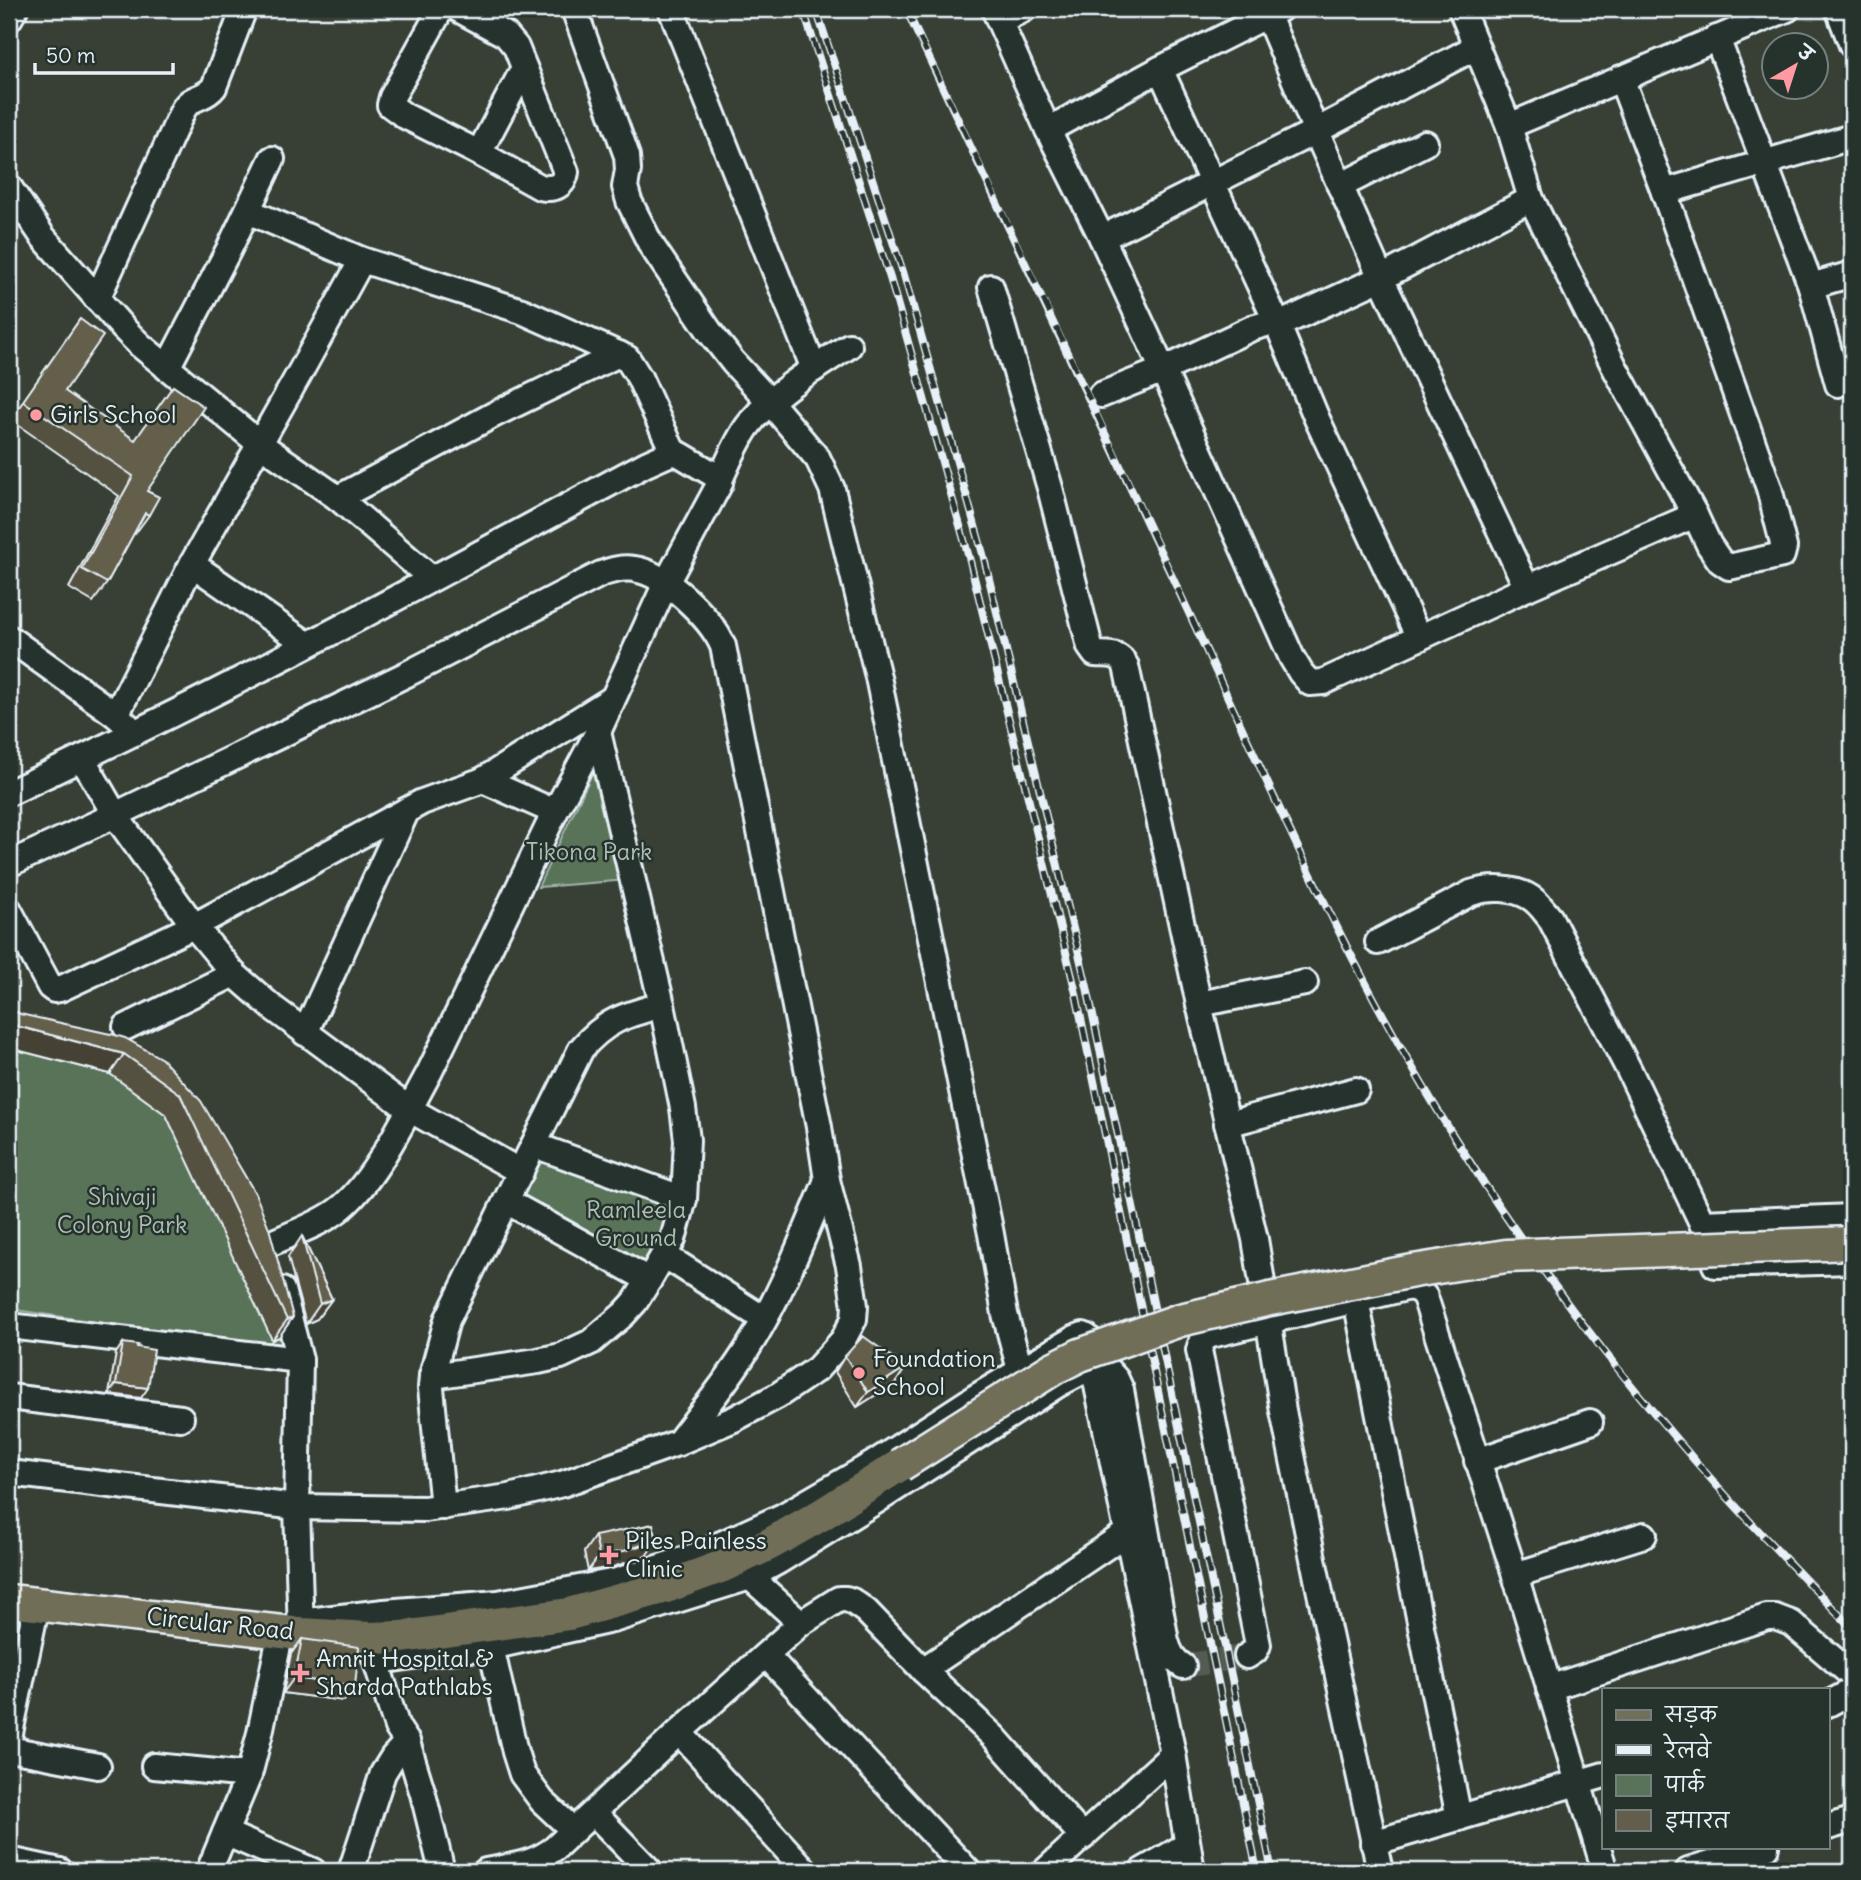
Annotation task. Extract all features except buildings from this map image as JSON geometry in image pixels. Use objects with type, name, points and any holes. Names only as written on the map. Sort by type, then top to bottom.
[{"type":"main road","name":"Circular Road","points":[[23,1603],[294,1629],[385,1643],[569,1614],[666,1587],[723,1566],[768,1545],[821,1516],[1054,1368],[1080,1355],[1180,1320],[1400,1273],[1506,1256],[1852,1243]]},
{"type":"street","points":[[9,19],[15,9]]},
{"type":"street","points":[[97,299],[183,110],[193,99],[206,95],[214,87],[244,9]]},
{"type":"street","points":[[441,9],[389,103],[405,116],[540,187],[555,187],[564,180],[566,172],[516,47],[506,35],[458,9]]},
{"type":"street","points":[[574,9],[627,156],[626,191],[656,254],[733,362],[818,459],[832,489],[878,677],[1005,1314],[1020,1370]]},
{"type":"street","points":[[671,9],[814,369]]},
{"type":"street","points":[[1024,9],[997,15],[1048,130],[1164,370],[1292,658],[1310,683],[1323,682],[1527,588],[1695,515]]},
{"type":"street","points":[[1461,9],[1509,125],[1531,200],[1615,368],[1709,545],[1720,561],[1729,568],[1782,555],[1784,547],[1772,496],[1621,79]]},
{"type":"street","points":[[1509,125],[1787,9]]},
{"type":"street","points":[[1838,9],[1852,45]]},
{"type":"street","points":[[1048,130],[1271,11],[1316,131],[1340,186],[1527,588]]},
{"type":"street","points":[[1717,38],[1811,286],[1838,384]]},
{"type":"street","points":[[1102,238],[1476,47]]},
{"type":"street","points":[[479,153],[524,68]]},
{"type":"street","points":[[1160,69],[1277,323],[1317,419],[1419,638]]},
{"type":"street","points":[[1664,192],[1852,137]]},
{"type":"street","points":[[1340,186],[1424,142]]},
{"type":"street","points":[[167,368],[272,159]]},
{"type":"street","points":[[9,187],[43,237],[124,329],[167,368],[260,443],[338,498],[431,579]]},
{"type":"street","points":[[1101,396],[1164,370],[1252,328],[1287,321],[1381,278],[1531,200]]},
{"type":"street","points":[[248,211],[362,260],[508,306],[619,354],[629,360],[639,377],[673,452]]},
{"type":"street","points":[[116,715],[192,564],[362,260]]},
{"type":"street","points":[[1811,286],[1852,274]]},
{"type":"street","points":[[991,287],[1050,488],[1090,648],[1095,654],[1119,656],[1126,666],[1199,1004],[1255,1238],[1286,1425],[1318,1588],[1380,1871]]},
{"type":"street","points":[[269,1244],[331,1215],[346,1203],[378,1164],[429,1073],[555,812],[598,732],[666,583],[720,483],[742,435],[757,414],[770,402],[849,346]]},
{"type":"street","points":[[338,498],[495,414],[619,354]]},
{"type":"street","points":[[9,793],[135,733],[307,645],[673,452],[681,454],[720,480]]},
{"type":"street","points":[[192,564],[307,645]]},
{"type":"street","points":[[9,864],[407,674],[601,574],[618,568],[648,573],[666,583],[703,614],[723,646],[819,1127],[827,1180],[854,1290],[854,1319],[835,1350],[817,1369],[777,1396],[734,1419],[677,1443],[562,1484],[509,1497],[425,1509],[297,1507],[9,1473]]},
{"type":"street","points":[[9,638],[116,715],[135,733]]},
{"type":"street","points":[[9,910],[48,984],[54,990],[60,989],[194,926],[407,810],[483,780],[612,699]]},
{"type":"street","points":[[432,1376],[561,1356],[579,1349],[600,1335],[635,1303],[673,1239],[684,1199],[687,1140],[683,1108],[662,1005],[598,732]]},
{"type":"street","points":[[82,758],[115,815],[194,926],[234,974],[273,1008],[409,1109],[521,1172]]},
{"type":"street","points":[[483,780],[555,812]]},
{"type":"street","points":[[305,1032],[407,810]]},
{"type":"street","points":[[1378,942],[1478,891],[1506,890],[1533,898],[1550,918],[1629,1070],[1702,1223],[1716,1265],[1852,1261]]},
{"type":"street","points":[[119,1040],[234,974]]},
{"type":"street","points":[[1199,1004],[1305,984]]},
{"type":"street","points":[[443,1507],[431,1388],[440,1340],[447,1320],[581,1048],[592,1035],[618,1018],[662,1005]]},
{"type":"street","points":[[1227,1124],[1356,1090]]},
{"type":"street","points":[[534,1145],[684,1199]]},
{"type":"street","points":[[677,1443],[731,1373],[764,1319],[787,1274],[827,1180]]},
{"type":"street","points":[[506,1201],[649,1280]]},
{"type":"street","points":[[1702,1223],[1852,1217]]},
{"type":"street","points":[[209,1871],[249,1774],[294,1629],[300,1360],[269,1244],[259,1219]]},
{"type":"street","points":[[664,1255],[764,1319]]},
{"type":"street","points":[[1247,1656],[1255,1651],[1258,1645],[1199,1350],[1200,1344],[1207,1337],[1410,1287],[1423,1293],[1515,1575],[1605,1871]]},
{"type":"street","points":[[1356,1300],[1459,1818]]},
{"type":"street","points":[[9,1326],[300,1360]]},
{"type":"street","points":[[294,1629],[384,1612],[498,1603],[617,1581],[695,1556],[783,1516],[1081,1335],[1087,1337],[1128,1532],[1173,1754],[1192,1871]]},
{"type":"street","points":[[442,1871],[423,1794],[406,1740],[397,1727],[385,1643],[446,1651],[491,1647],[616,1619],[750,1577],[779,1562],[1058,1385],[1093,1366],[1106,1368],[1116,1379],[1121,1391],[1166,1641],[1171,1654],[1183,1666]]},
{"type":"street","points":[[9,1398],[181,1418]]},
{"type":"street","points":[[1478,1461],[1590,1422]]},
{"type":"street","points":[[923,1670],[1128,1532]]},
{"type":"street","points":[[1515,1575],[1644,1535]]},
{"type":"street","points":[[750,1577],[801,1623]]},
{"type":"street","points":[[486,1871],[537,1860],[555,1848],[801,1623],[839,1599],[852,1601],[866,1611],[993,1738],[1083,1838]]},
{"type":"street","points":[[9,1738],[23,1603]]},
{"type":"street","points":[[1549,1688],[1767,1617],[1791,1623],[1852,1675]]},
{"type":"street","points":[[491,1647],[522,1774],[542,1801],[573,1830]]},
{"type":"street","points":[[766,1655],[968,1871]]},
{"type":"street","points":[[1829,1703],[1852,1691]]},
{"type":"street","points":[[679,1732],[806,1871]]},
{"type":"street","points":[[351,1871],[383,1773],[406,1740]]},
{"type":"street","points":[[9,1749],[98,1766]]},
{"type":"street","points":[[1045,1871],[1173,1754]]},
{"type":"street","points":[[154,1766],[249,1774]]},
{"type":"street","points":[[1373,1843],[1602,1777]]},
{"type":"street","points":[[593,1812],[650,1871]]},
{"type":"street","points":[[1829,1827],[1852,1820]]},
{"type":"street","points":[[225,1833],[313,1871]]},
{"type":"street","points":[[1142,1871],[1187,1845]]},
{"type":"street","points":[[1688,1871],[1763,1848]]},
{"type":"street","points":[[9,1860],[60,1871]]},
{"type":"green space","name":"Tikona Park","points":[[601,755],[628,880],[538,887]]},
{"type":"green space","name":"Shivaji Colony Park","points":[[9,1020],[157,1068],[307,1353],[9,1309]]},
{"type":"green space","name":"Ramleela Ground","points":[[536,1150],[681,1201],[648,1273],[512,1199]]},
{"type":"tunnel","points":[[1183,1666],[1247,1656]]},
{"type":"railway","points":[[803,9],[890,278],[970,561],[1075,989],[1257,1871]]},
{"type":"railway","points":[[816,9],[904,275],[983,554],[1087,987],[1272,1871]]},
{"type":"railway","points":[[906,9],[1289,828],[1354,960],[1424,1088],[1512,1227],[1620,1372],[1720,1489],[1852,1628]]},
{"type":"place","name":"Girls School","points":[[36,415]]},
{"type":"place","name":"Foundation School","points":[[859,1373]]},
{"type":"place","name":"Piles Painless Clinic","points":[[609,1555]]},
{"type":"place","name":"Amrit Hospital & Sharda Pathlabs","points":[[300,1673]]}]
